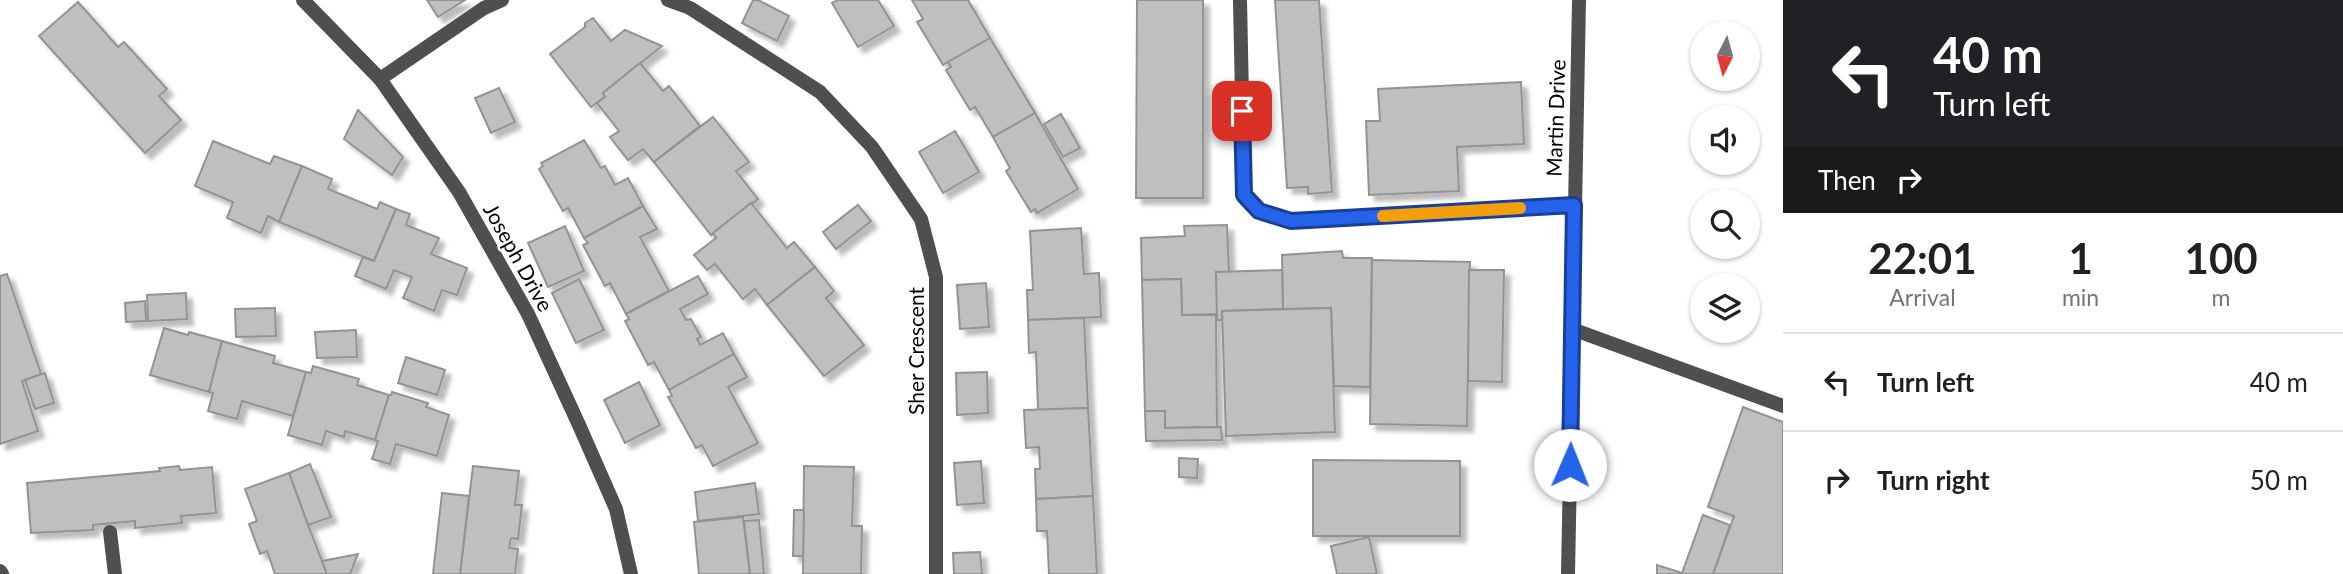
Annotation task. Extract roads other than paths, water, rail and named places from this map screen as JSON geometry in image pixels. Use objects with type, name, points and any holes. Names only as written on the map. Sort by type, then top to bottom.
[{"type":"street","name":"Joseph Drive","points":[[303,0],[380,79],[460,192],[528,314],[616,509],[631,574]]},
{"type":"street","points":[[380,79],[484,8],[502,0]]},
{"type":"street","name":"Sher Crescent","points":[[668,0],[690,8],[820,92],[872,146],[921,219],[936,277],[936,574]]},
{"type":"street","points":[[1240,0],[1244,195],[1259,211],[1291,221],[1574,205]]},
{"type":"street","name":"Martin Drive","points":[[1568,574],[1579,0]]},
{"type":"street","points":[[1572,329],[1783,406]]},
{"type":"street","points":[[110,532],[115,574]]}]
